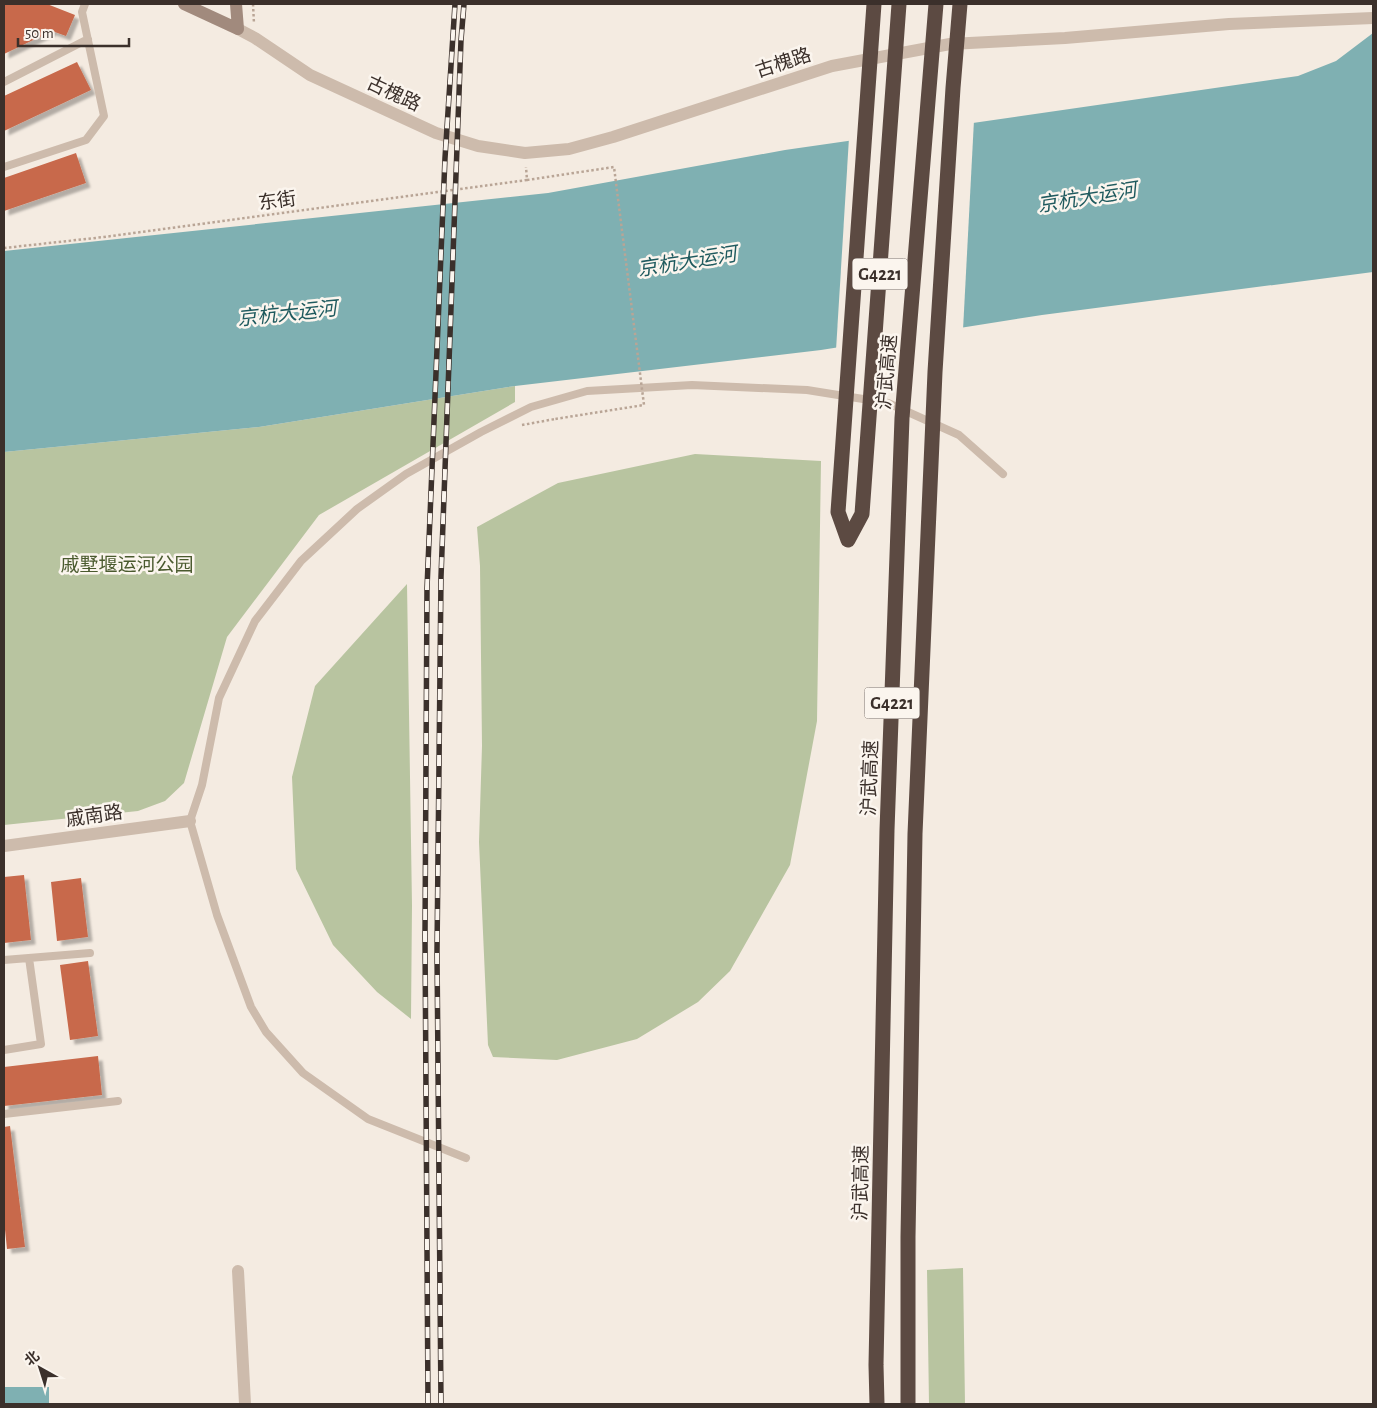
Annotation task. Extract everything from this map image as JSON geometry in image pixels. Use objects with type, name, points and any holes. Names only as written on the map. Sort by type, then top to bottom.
[{"type":"highway","name":"沪武高速","points":[[874,4],[838,512],[848,540],[862,514],[899,4]]},
{"type":"highway","name":"沪武高速","points":[[877,1404],[876,1355],[887,830],[902,418],[936,4]]},
{"type":"highway","name":"G4221","points":[[908,1404],[908,1227],[915,834],[935,372],[952,88],[960,4]]},
{"type":"main road","points":[[184,4],[212,10],[238,29]]},
{"type":"main road","points":[[236,4],[238,29]]},
{"type":"street","name":"古槐路","points":[[238,29],[310,74],[436,133],[478,146],[525,153],[569,149],[613,137],[832,66],[950,44],[1065,38],[1230,24],[1368,18]]},
{"type":"street","name":"戚南路","points":[[4,846],[190,821]]},
{"type":"street","points":[[238,1271],[245,1404]]},
{"type":"lane","points":[[4,167],[86,140],[104,116],[82,12],[85,4]]},
{"type":"lane","points":[[4,82],[88,39]]},
{"type":"lane","points":[[466,1158],[368,1120],[303,1073],[266,1032],[251,1007],[217,915],[190,821],[202,785],[219,698],[255,621],[300,562],[357,509],[406,474],[481,432],[531,408],[587,391],[692,385],[807,390],[888,403],[960,435],[1003,474]]},
{"type":"lane","points":[[4,960],[90,953]]},
{"type":"lane","points":[[4,1050],[41,1044],[30,958]]},
{"type":"lane","points":[[4,1114],[118,1102]]},
{"type":"path","points":[[525,153],[527,180]]},
{"type":"path","name":"东街","points":[[4,248],[104,237],[614,167],[644,405],[555,419]]},
{"type":"green space","name":"戚墅堰运河公园","points":[[515,386],[515,402],[319,515],[227,637],[184,783],[165,801],[138,811],[4,825],[4,452],[259,427]]},
{"type":"green space","points":[[695,454],[821,461],[817,721],[790,865],[730,971],[698,1002],[637,1039],[557,1060],[493,1057],[488,1045],[479,842],[482,746],[480,566],[477,527],[558,483]]},
{"type":"green space","points":[[407,584],[412,905],[411,1019],[377,992],[333,945],[296,869],[292,777],[315,686]]},
{"type":"green space","points":[[963,1268],[965,1404],[929,1404],[927,1270]]},
{"type":"water","name":"京杭大运河","points":[[1373,33],[1373,272],[1042,315],[821,350],[515,386],[259,427],[4,452],[4,251],[548,193],[785,150],[1298,76],[1336,61]]},
{"type":"water","points":[[4,1387],[49,1387],[49,1404],[4,1404]]},
{"type":"pier","points":[[974,120],[963,330],[836,350],[849,138]]},
{"type":"building","points":[[4,4],[47,4],[75,15],[66,36],[52,31],[4,54]]},
{"type":"building","points":[[77,62],[91,90],[4,131],[4,96]]},
{"type":"building","points":[[76,153],[86,183],[4,211],[4,178]]},
{"type":"building","points":[[24,875],[31,940],[4,943],[4,877]]},
{"type":"building","points":[[81,878],[88,937],[57,941],[51,882]]},
{"type":"building","points":[[88,961],[98,1036],[70,1040],[60,965]]},
{"type":"building","points":[[98,1056],[102,1095],[4,1106],[4,1067]]},
{"type":"building","points":[[10,1126],[25,1247],[7,1249],[4,1220],[4,1127]]},
{"type":"railway","points":[[428,1404],[425,936],[427,588],[445,158],[455,4]]},
{"type":"railway","points":[[441,1404],[437,952],[441,577],[461,40],[464,4]]}]
